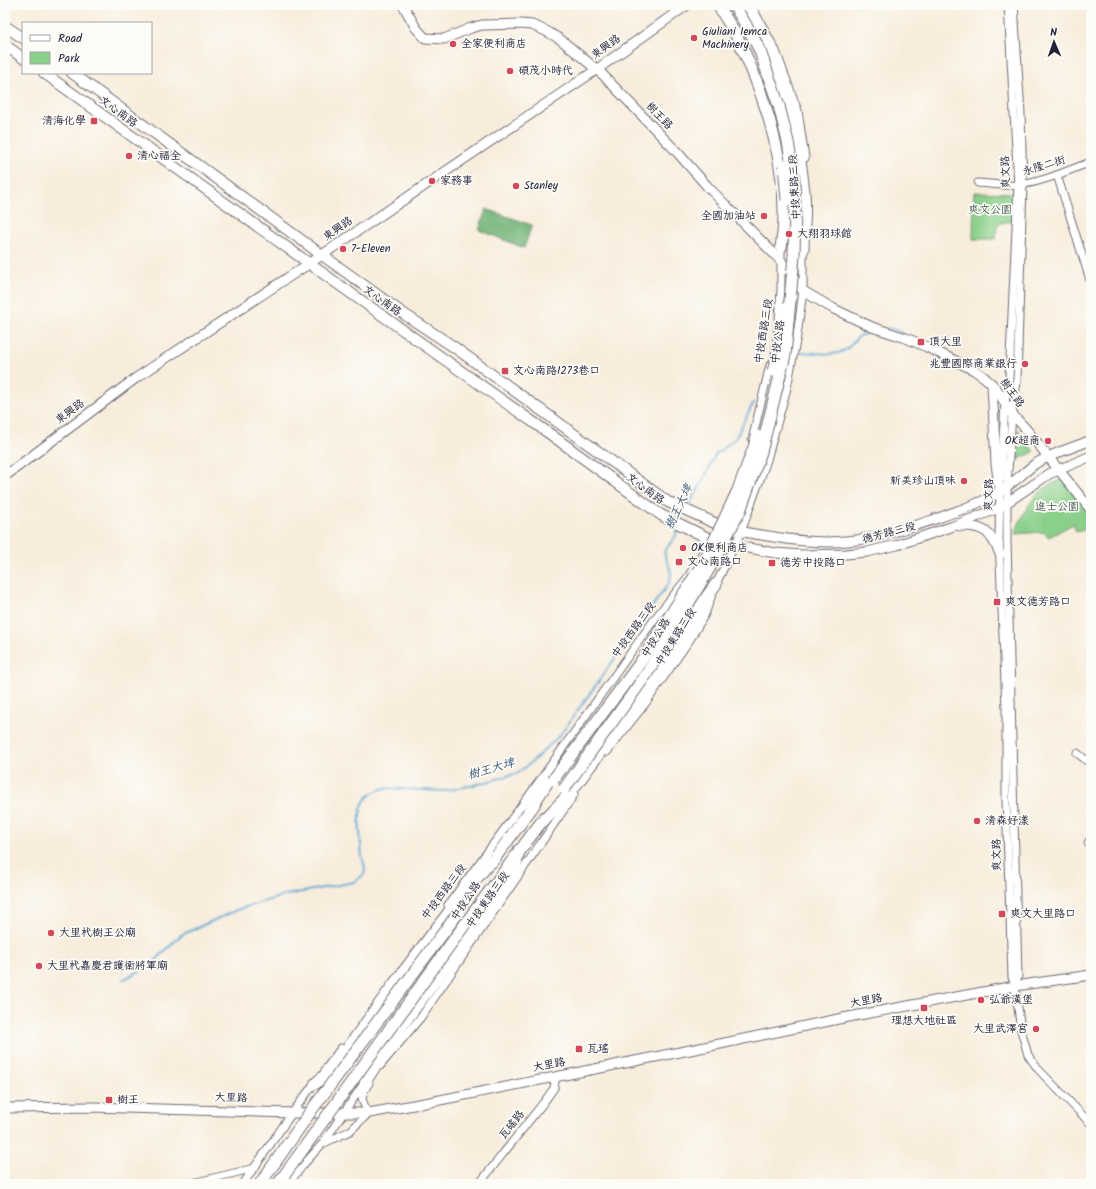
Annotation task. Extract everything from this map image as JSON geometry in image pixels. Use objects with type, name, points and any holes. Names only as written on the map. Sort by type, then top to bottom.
[{"type":"main road","points":[[718,5],[738,38],[753,74],[775,138],[779,160],[784,215],[783,233],[780,247]]},
{"type":"main road","name":"中投公路","points":[[260,1184],[311,1111],[458,913],[495,857],[640,662],[705,560],[738,490],[754,447],[777,357],[788,254],[788,214],[781,139],[772,105],[745,34],[725,5]]},
{"type":"main road","name":"中投公路","points":[[278,1184],[468,920],[542,822],[646,675],[709,569],[740,512],[760,452],[785,355],[794,256],[795,208],[794,179],[780,106],[760,51],[734,5]]},
{"type":"main road","points":[[743,5],[765,45],[777,72],[790,115],[796,140],[804,193],[803,250]]},
{"type":"main road","points":[[5,26],[22,37]]},
{"type":"main road","points":[[5,45],[22,57]]},
{"type":"main road","name":"文心南路","points":[[45,74],[550,434],[661,515],[710,539]]},
{"type":"main road","name":"文心南路","points":[[73,74],[322,255],[668,502],[717,524]]},
{"type":"main road","points":[[529,811],[547,782],[672,609],[688,577]]},
{"type":"main road","points":[[542,822],[570,793],[664,666],[705,599],[716,584]]},
{"type":"main road","points":[[365,1082],[396,1034],[514,873],[520,850]]},
{"type":"main road","points":[[315,1084],[334,1067],[394,984],[462,895],[495,857]]},
{"type":"street","name":"樹王路","points":[[403,5],[416,28],[425,38],[444,39],[482,25],[532,25],[546,31],[560,40],[602,74],[780,261],[803,291],[834,309],[872,326],[906,338],[957,361],[974,370],[992,384],[1012,414],[1049,457],[1091,510]]},
{"type":"street","name":"東興路","points":[[5,476],[136,378],[322,255],[596,70],[687,5]]},
{"type":"street","name":"中投西路三段","points":[[243,1184],[292,1113],[528,796],[656,618],[688,577],[710,539],[738,478],[753,436],[773,351],[781,292],[780,247],[775,156],[761,97],[734,37],[713,5]]},
{"type":"street","name":"中投東路三段","points":[[288,1184],[323,1143],[365,1082],[378,1070],[421,1017],[582,784],[648,700],[691,638],[705,614],[716,584],[741,532],[766,463],[787,388],[794,356],[803,291],[803,250],[808,236],[807,171],[798,111],[776,51],[751,5]]},
{"type":"street","name":"爽文路","points":[[1008,5],[1020,185],[1009,379],[1005,402],[1000,492],[1003,505],[1018,977],[1015,986]]},
{"type":"street","name":"爽文路","points":[[1014,5],[1021,114],[1017,382],[1012,414],[1007,485],[1003,505],[1000,554],[1006,708],[1006,799],[1012,977],[1015,986],[1021,1030],[1028,1055],[1038,1069],[1091,1124]]},
{"type":"street","name":"永隆二街","points":[[978,183],[1020,185],[1057,175],[1091,162]]},
{"type":"street","points":[[1057,175],[1091,283]]},
{"type":"street","points":[[773,351],[774,358],[779,362],[788,362],[794,356]]},
{"type":"street","points":[[992,384],[996,464],[1000,492]]},
{"type":"street","points":[[1000,492],[1007,485],[1036,464],[1049,457],[1091,440]]},
{"type":"street","name":"德芳路三段","points":[[710,539],[720,543],[775,553],[801,555],[867,552],[897,545],[951,527],[1003,505],[1058,469],[1091,456]]},
{"type":"street","name":"德芳路三段","points":[[717,524],[741,532],[789,540],[847,541],[868,538],[917,525],[955,512],[1000,492]]},
{"type":"street","points":[[951,527],[970,526],[979,528],[989,533],[1000,554]]},
{"type":"street","points":[[1076,753],[1091,764]]},
{"type":"street","name":"大里路","points":[[5,1108],[92,1107],[292,1113],[369,1113],[720,1044],[843,1018],[1015,986],[1091,975]]},
{"type":"street","points":[[323,1143],[350,1131],[369,1113],[363,1105],[362,1098],[366,1088],[378,1070]]},
{"type":"street","name":"瓦磘路","points":[[478,1184],[544,1102],[554,1088],[556,1076]]},
{"type":"street","points":[[189,1184],[255,1168]]},
{"type":"green space","name":"爽文公園","points":[[974,192],[1015,193],[1013,221],[1001,223],[997,226],[996,239],[973,239]]},
{"type":"green space","points":[[486,209],[532,225],[524,248],[479,230]]},
{"type":"green space","points":[[1018,429],[1034,452],[1017,460]]},
{"type":"green space","name":"進士公園","points":[[1065,479],[1091,514],[1091,529],[1076,531],[1073,524],[1049,537],[1043,532],[1015,534],[1028,507],[1039,493],[1046,487]]},
{"type":"waterway","name":"樹王大埤","points":[[888,328],[901,332]]},
{"type":"waterway","name":"樹王大埤","points":[[802,352],[828,354],[839,353],[847,349],[858,337],[872,331]]},
{"type":"waterway","name":"樹王大埤","points":[[927,343],[948,338]]},
{"type":"waterway","name":"樹王大埤","points":[[687,508],[704,479],[715,455],[735,439],[754,402]]},
{"type":"waterway","name":"樹王大埤","points":[[124,979],[150,966],[181,935],[239,909],[286,895],[354,882],[361,877],[365,870],[360,834],[360,811],[366,799],[377,791],[385,788],[444,791],[483,783],[518,773],[533,761],[560,735],[669,583],[671,574],[664,552],[675,537],[679,527]]},
{"type":"place","name":"Giuliani Iemca Machinery","points":[[694,38]]},
{"type":"place","name":"全家便利商店","points":[[453,44]]},
{"type":"place","name":"碩茂小時代","points":[[510,71]]},
{"type":"place","name":"清海化學","points":[[94,121]]},
{"type":"place","name":"清心福全","points":[[129,156]]},
{"type":"place","name":"家務事","points":[[432,181]]},
{"type":"place","name":"Stanley","points":[[516,186]]},
{"type":"place","name":"全國加油站","points":[[764,216]]},
{"type":"place","name":"大翔羽球館","points":[[789,234]]},
{"type":"place","name":"7-Eleven","points":[[343,249]]},
{"type":"place","name":"頂大里","points":[[921,342]]},
{"type":"place","name":"兆豐國際商業銀行","points":[[1025,364]]},
{"type":"place","name":"文心南路1273巷口","points":[[505,371]]},
{"type":"place","name":"OK超商","points":[[1048,441]]},
{"type":"place","name":"新美珍山頂味","points":[[964,481]]},
{"type":"place","name":"OK便利商店","points":[[683,548]]},
{"type":"place","name":"文心南路口","points":[[679,562]]},
{"type":"place","name":"德芳中投路口","points":[[772,563]]},
{"type":"place","name":"爽文德芳路口","points":[[997,602]]},
{"type":"place","name":"清森好漾","points":[[977,821]]},
{"type":"place","name":"爽文大里路口","points":[[1002,914]]},
{"type":"place","name":"大里杙樹王公廟","points":[[51,933]]},
{"type":"place","name":"大里杙嘉慶君護衛將軍廟","points":[[39,966]]},
{"type":"place","name":"弘爺漢堡","points":[[981,1000]]},
{"type":"place","name":"理想大地社區","points":[[924,1008]]},
{"type":"place","name":"大里武澤宮","points":[[1036,1029]]},
{"type":"place","name":"瓦瑤","points":[[579,1049]]},
{"type":"place","name":"樹王","points":[[109,1100]]}]
